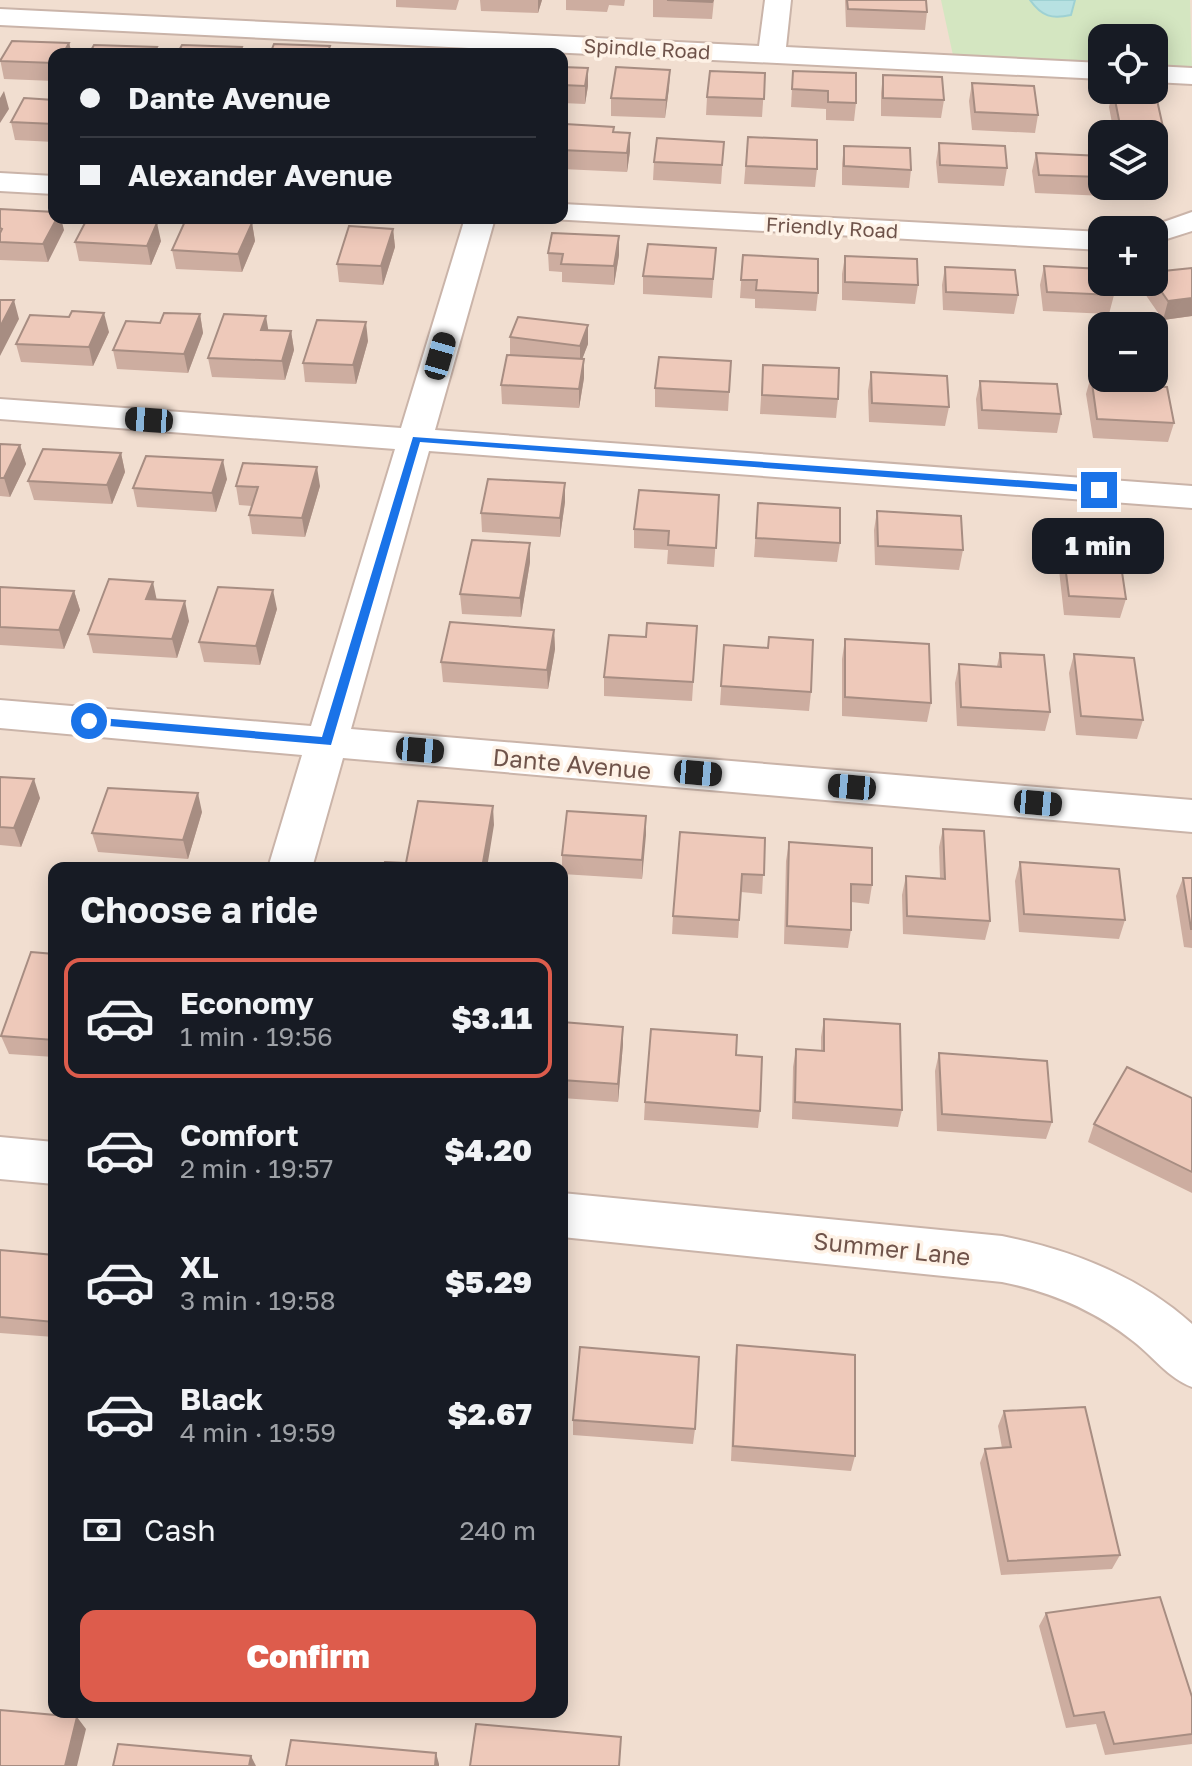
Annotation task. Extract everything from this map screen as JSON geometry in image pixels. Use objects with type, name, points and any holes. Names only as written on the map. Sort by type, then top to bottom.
[{"type":"street","points":[[0,11],[7,0]]},
{"type":"street","points":[[772,55],[778,0]]},
{"type":"street","name":"Spindle Road","points":[[0,17],[1088,70]]},
{"type":"street","points":[[1168,75],[1192,76]]},
{"type":"street","points":[[0,182],[48,185]]},
{"type":"street","name":"Friendly Road","points":[[568,213],[1088,240]]},
{"type":"street","points":[[1168,229],[1192,221]]},
{"type":"street","points":[[292,862],[478,224]]},
{"type":"street","points":[[0,409],[1192,497]]},
{"type":"street","name":"Dante Avenue","points":[[0,714],[1192,816]]},
{"type":"street","points":[[0,1158],[48,1162]]},
{"type":"street","name":"Summer Lane","points":[[568,1216],[1002,1259],[1055,1271],[1128,1306],[1181,1348],[1192,1362]]},
{"type":"shaded area","points":[[0,0],[1192,0],[1192,1766],[0,1766]]},
{"type":"green space","points":[[941,0],[1190,0],[1192,71],[1168,70],[1168,24],[1088,24],[1088,65],[954,60]]},
{"type":"water","points":[[1030,0],[1075,0],[1071,15],[1058,17],[1043,13]]},
{"type":"building","points":[[667,0],[713,0],[712,2]]},
{"type":"building","points":[[847,0],[926,0],[927,12],[848,9]]},
{"type":"building","points":[[12,41],[69,43],[66,48],[48,48],[48,63],[0,61]]},
{"type":"building","points":[[274,44],[330,46],[329,48],[272,48]]},
{"type":"building","points":[[94,45],[157,47],[156,48],[92,48]]},
{"type":"building","points":[[182,45],[242,47],[242,48],[180,48]]},
{"type":"building","points":[[568,67],[588,68],[585,86],[568,85]]},
{"type":"building","points":[[616,67],[670,70],[666,100],[611,98]]},
{"type":"building","points":[[710,71],[765,73],[764,99],[707,97]]},
{"type":"building","points":[[793,71],[856,73],[856,103],[828,102],[828,91],[792,89]]},
{"type":"building","points":[[883,75],[942,77],[944,100],[883,98]]},
{"type":"building","points":[[972,83],[1034,86],[1038,115],[975,112]]},
{"type":"building","points":[[24,98],[48,100],[48,124],[11,122]]},
{"type":"building","points":[[1116,104],[1158,104],[1161,120],[1119,120]]},
{"type":"building","points":[[568,124],[614,127],[613,132],[630,133],[627,153],[568,150]]},
{"type":"building","points":[[748,137],[817,140],[817,169],[746,166]]},
{"type":"building","points":[[657,138],[724,142],[722,165],[654,162]]},
{"type":"building","points":[[939,143],[1005,146],[1007,168],[940,165]]},
{"type":"building","points":[[844,146],[910,148],[911,170],[844,166]]},
{"type":"building","points":[[1036,153],[1088,155],[1088,177],[1039,175]]},
{"type":"building","points":[[0,209],[48,212],[48,224],[54,224],[43,244],[0,242]]},
{"type":"building","points":[[84,224],[157,224],[147,246],[75,242]]},
{"type":"building","points":[[184,224],[252,224],[238,254],[172,250]]},
{"type":"building","points":[[349,226],[393,229],[381,266],[337,264]]},
{"type":"building","points":[[552,233],[619,236],[614,266],[561,264],[563,254],[548,253]]},
{"type":"building","points":[[648,244],[716,248],[713,279],[643,276]]},
{"type":"building","points":[[743,255],[818,259],[818,293],[756,290],[757,280],[741,280]]},
{"type":"building","points":[[845,256],[917,259],[918,285],[845,282]]},
{"type":"building","points":[[1044,266],[1088,268],[1088,294],[1047,292]]},
{"type":"building","points":[[945,267],[1015,270],[1018,295],[946,292]]},
{"type":"building","points":[[1192,268],[1192,298],[1168,301],[1164,296],[1168,296],[1168,271]]},
{"type":"building","points":[[0,300],[14,300],[0,327]]},
{"type":"building","points":[[72,311],[104,313],[89,347],[16,344],[30,315],[69,317]]},
{"type":"building","points":[[164,313],[200,314],[184,354],[113,350],[126,321],[160,323]]},
{"type":"building","points":[[224,314],[266,316],[261,330],[291,331],[282,361],[208,358]]},
{"type":"building","points":[[518,317],[588,325],[580,346],[510,337]]},
{"type":"building","points":[[317,320],[366,322],[353,365],[303,363]]},
{"type":"building","points":[[507,355],[584,359],[579,389],[501,385]]},
{"type":"building","points":[[659,357],[731,361],[729,392],[655,388]]},
{"type":"building","points":[[763,365],[839,368],[838,399],[762,395]]},
{"type":"building","points":[[871,372],[947,376],[949,407],[872,403]]},
{"type":"building","points":[[980,381],[1057,384],[1061,414],[982,410]]},
{"type":"building","points":[[1093,392],[1168,392],[1174,423],[1097,419]]},
{"type":"building","points":[[0,444],[20,445],[4,478],[0,478]]},
{"type":"building","points":[[43,449],[121,453],[107,485],[28,481]]},
{"type":"building","points":[[146,456],[223,460],[212,493],[133,488]]},
{"type":"building","points":[[243,463],[317,467],[302,518],[249,515],[258,487],[236,486]]},
{"type":"building","points":[[488,479],[565,483],[560,518],[481,513]]},
{"type":"building","points":[[639,490],[719,495],[716,548],[668,545],[669,531],[634,529]]},
{"type":"building","points":[[758,503],[840,508],[840,543],[756,538]]},
{"type":"building","points":[[877,511],[961,516],[963,550],[878,546]]},
{"type":"building","points":[[472,540],[530,543],[520,598],[460,594]]},
{"type":"building","points":[[1062,542],[1118,545],[1126,599],[1069,596]]},
{"type":"building","points":[[109,579],[153,582],[146,599],[185,601],[172,639],[88,634]]},
{"type":"building","points":[[0,587],[74,591],[59,630],[0,627]]},
{"type":"building","points":[[218,587],[273,590],[256,646],[199,642]]},
{"type":"building","points":[[450,622],[554,630],[547,670],[441,662]]},
{"type":"building","points":[[647,623],[697,626],[693,682],[604,677],[609,635],[646,637]]},
{"type":"building","points":[[769,637],[813,640],[811,692],[721,686],[724,645],[768,648]]},
{"type":"building","points":[[845,639],[929,644],[931,703],[845,697]]},
{"type":"building","points":[[1000,653],[1044,655],[1050,712],[961,707],[959,664],[1001,667]]},
{"type":"building","points":[[1074,654],[1134,658],[1143,720],[1081,716]]},
{"type":"building","points":[[0,777],[34,779],[14,828],[0,827]]},
{"type":"building","points":[[108,788],[198,793],[183,840],[92,833]]},
{"type":"building","points":[[418,801],[493,806],[483,862],[406,862]]},
{"type":"building","points":[[567,811],[646,816],[642,860],[562,855]]},
{"type":"building","points":[[943,829],[984,831],[990,921],[907,916],[906,876],[945,879]]},
{"type":"building","points":[[680,832],[765,838],[764,875],[742,874],[739,920],[673,916]]},
{"type":"building","points":[[789,842],[872,848],[872,885],[851,884],[851,930],[787,926]]},
{"type":"building","points":[[1020,862],[1119,869],[1125,920],[1024,914]]},
{"type":"building","points":[[1183,878],[1192,878],[1192,929],[1191,929]]},
{"type":"building","points":[[31,952],[48,953],[48,1040],[1,1036]]},
{"type":"building","points":[[824,1019],[900,1024],[902,1110],[795,1102],[796,1049],[824,1051]]},
{"type":"building","points":[[568,1022],[623,1027],[618,1084],[568,1080]]},
{"type":"building","points":[[651,1029],[737,1035],[736,1055],[762,1057],[760,1111],[645,1102]]},
{"type":"building","points":[[939,1053],[1047,1061],[1052,1122],[942,1114]]},
{"type":"building","points":[[1127,1067],[1192,1098],[1192,1172],[1094,1124]]},
{"type":"building","points":[[0,1250],[48,1254],[48,1321],[0,1317]]},
{"type":"building","points":[[737,1345],[855,1355],[855,1456],[733,1446]]},
{"type":"building","points":[[580,1347],[699,1357],[695,1429],[573,1420]]},
{"type":"building","points":[[1085,1407],[1120,1555],[1008,1561],[985,1449],[1011,1447],[1004,1411]]},
{"type":"building","points":[[1160,1597],[1192,1697],[1192,1734],[1114,1744],[1104,1712],[1074,1716],[1046,1613]]},
{"type":"building","points":[[0,1710],[48,1714],[48,1718],[77,1718],[65,1766],[0,1766]]},
{"type":"building","points":[[476,1724],[621,1737],[619,1766],[470,1766]]},
{"type":"building","points":[[291,1740],[436,1753],[435,1766],[286,1766]]},
{"type":"building","points":[[118,1744],[251,1756],[249,1766],[113,1766]]},
{"type":"route","points":[[89,721],[327,742],[416,439],[1099,490]]}]
